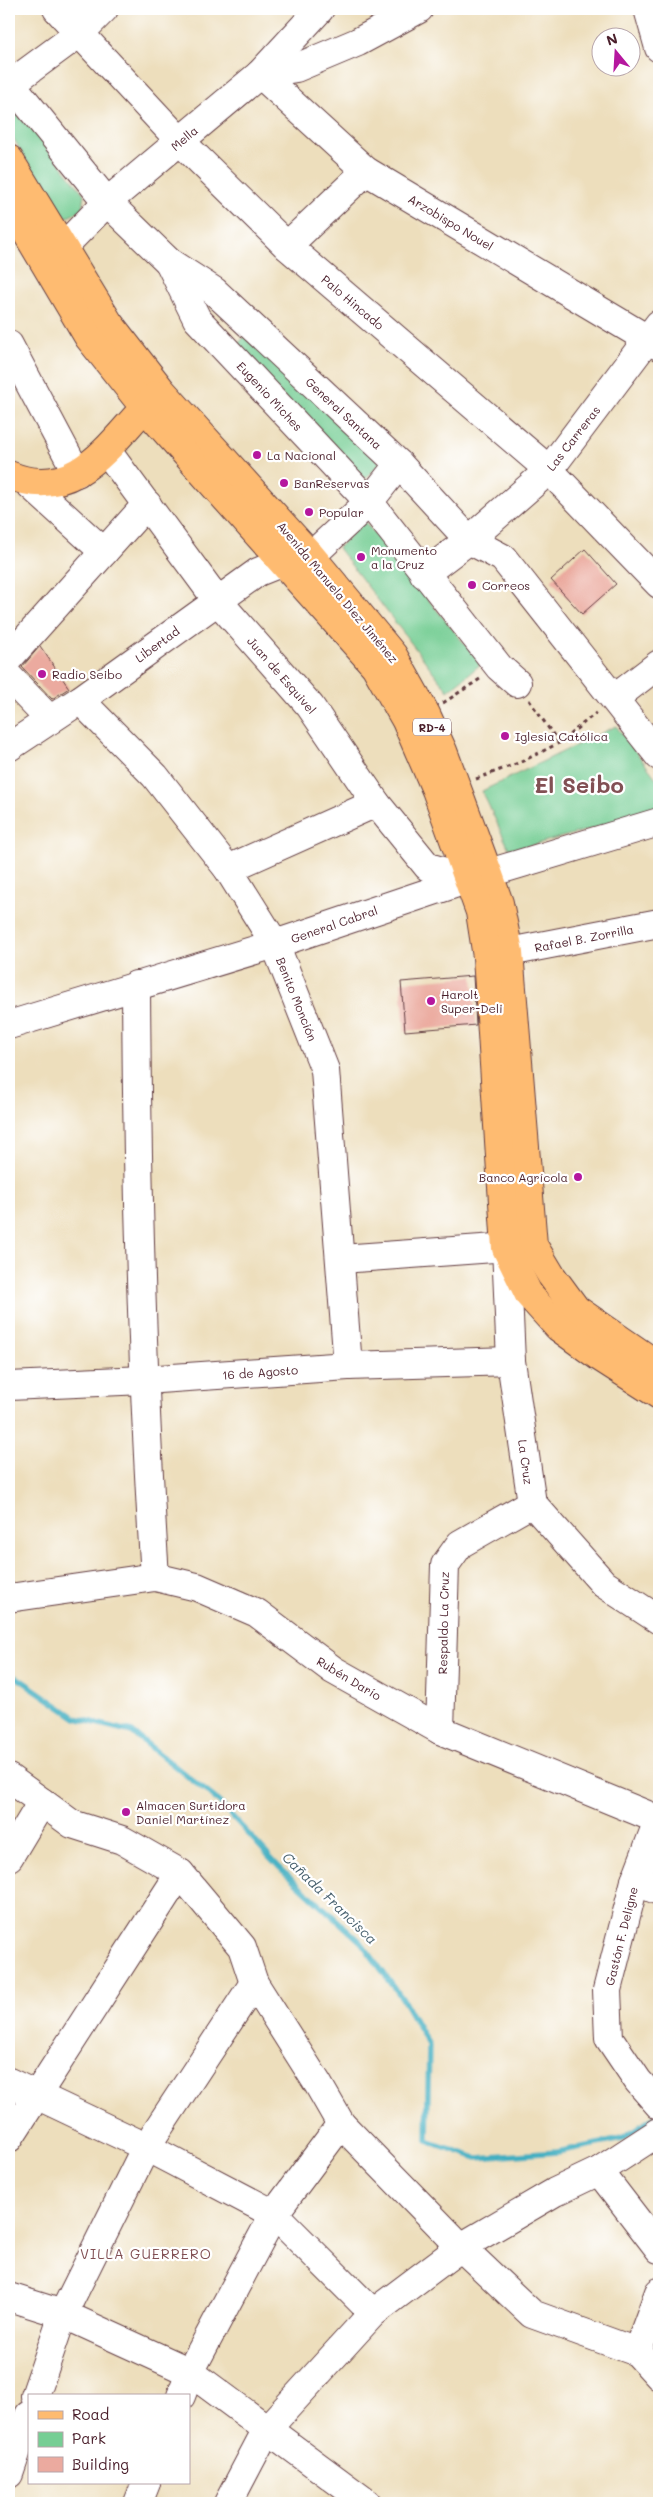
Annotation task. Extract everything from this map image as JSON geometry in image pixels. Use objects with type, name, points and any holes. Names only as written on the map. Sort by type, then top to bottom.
[{"type":"main road","name":"Avenida Manuela Díez Jiménez","points":[[9,159],[52,255]]},
{"type":"main road","name":"Avenida Manuela Díez Jiménez","points":[[9,203],[108,323],[153,399],[283,562],[375,666],[413,736],[436,790],[479,877],[498,902],[510,952],[533,1245],[551,1275],[576,1309],[659,1366]]},
{"type":"main road","name":"Avenida Manuela Díez Jiménez","points":[[153,399],[311,556],[392,655],[426,714],[456,786],[479,877],[480,912],[488,957],[506,1248],[529,1295],[558,1327],[598,1356],[659,1395]]},
{"type":"main road","points":[[17,478],[42,483],[77,473],[108,451],[153,399]]},
{"type":"street","name":"Palo Hincado","points":[[57,9],[81,32],[180,141],[287,246],[550,470],[659,584]]},
{"type":"street","points":[[10,85],[81,32],[104,9]]},
{"type":"street","name":"Mella","points":[[52,255],[107,202],[260,74],[320,9]]},
{"type":"street","points":[[260,74],[296,68],[358,42],[419,9]]},
{"type":"street","points":[[648,9],[659,48]]},
{"type":"street","name":"Arzobispo Nouel","points":[[260,74],[366,171],[656,336]]},
{"type":"street","name":"General Santana","points":[[10,85],[107,202],[169,262],[214,290],[399,464],[469,540],[503,558],[659,756]]},
{"type":"street","points":[[287,246],[366,171]]},
{"type":"street","name":"Eugenio Miches","points":[[169,262],[197,319],[369,502],[424,574],[508,675]]},
{"type":"street","name":"Las Carreras","points":[[424,574],[469,540],[550,470],[656,336]]},
{"type":"street","points":[[9,345],[77,473]]},
{"type":"street","name":"Juan de Esquivel","points":[[108,451],[217,600],[310,706],[376,803],[428,867],[479,877]]},
{"type":"street","points":[[311,556],[369,502],[399,464]]},
{"type":"street","points":[[17,478],[104,552]]},
{"type":"street","points":[[9,658],[147,504]]},
{"type":"street","name":"Libertad","points":[[9,747],[80,700],[258,572],[283,562],[311,556]]},
{"type":"street","points":[[615,698],[659,664]]},
{"type":"street","points":[[9,676],[50,720]]},
{"type":"street","name":"Benito Monción","points":[[80,700],[155,776],[228,869],[275,944],[325,1070],[348,1366]]},
{"type":"street","points":[[228,869],[376,803]]},
{"type":"street","name":"General Cabral","points":[[9,1025],[275,944],[479,877],[659,822]]},
{"type":"street","name":"Rafael B. Zorrilla","points":[[510,952],[659,923]]},
{"type":"street","points":[[136,985],[137,1179],[144,1380],[155,1577]]},
{"type":"street","points":[[341,1259],[533,1245]]},
{"type":"street","name":"La Cruz","points":[[506,1248],[512,1361],[532,1503],[604,1584],[659,1620]]},
{"type":"street","name":"16 de Agosto","points":[[9,1386],[144,1380],[348,1366],[512,1361]]},
{"type":"street","name":"Respaldo La Cruz","points":[[440,1730],[444,1565],[460,1544],[532,1503]]},
{"type":"street","name":"Rubén Darío","points":[[9,1598],[155,1577],[197,1587],[257,1613],[333,1670],[440,1730],[658,1819]]},
{"type":"street","points":[[9,1778],[72,1824],[122,1840],[180,1873],[242,1947],[254,1982],[341,2124],[461,2247],[532,2314],[637,2352],[659,2376]]},
{"type":"street","points":[[9,1857],[42,1802]]},
{"type":"street","name":"Gastón F. Deligne","points":[[658,1819],[647,1886],[607,1990],[609,2038],[638,2081],[659,2105]]},
{"type":"street","points":[[9,2138],[35,2094],[180,1873]]},
{"type":"street","points":[[36,2394],[63,2314],[146,2147],[254,1982]]},
{"type":"street","points":[[9,2082],[146,2147],[274,2214],[373,2313]]},
{"type":"street","points":[[186,2384],[274,2214],[341,2124]]},
{"type":"street","points":[[228,2503],[267,2429],[373,2313],[461,2247],[555,2192],[599,2171],[659,2132]]},
{"type":"street","points":[[599,2171],[659,2249]]},
{"type":"street","points":[[637,2352],[659,2292]]},
{"type":"street","points":[[9,2296],[63,2314],[267,2429],[367,2503]]},
{"type":"street","points":[[9,2474],[28,2418]]},
{"type":"street","points":[[138,2503],[146,2484]]},
{"type":"path","points":[[426,714],[508,675],[559,743]]},
{"type":"path","points":[[456,786],[521,762],[559,743],[615,698]]},
{"type":"green space","points":[[9,106],[40,138],[84,194],[82,210],[68,217],[57,212],[9,131]]},
{"type":"green space","points":[[250,331],[381,463],[365,479],[234,348]]},
{"type":"green space","points":[[364,521],[481,664],[448,691],[338,548]]},
{"type":"green space","points":[[616,726],[659,782],[659,811],[510,851],[482,791]]},
{"type":"building","points":[[585,549],[616,584],[582,614],[551,580]]},
{"type":"building","name":"Radio Seibo","points":[[40,646],[69,688],[52,699],[22,667]]},
{"type":"building","points":[[473,976],[476,1025],[405,1031],[401,982]]},
{"type":"waterway","name":"Cañada Francisca","points":[[9,1675],[18,1678],[76,1718],[132,1732],[217,1800],[279,1867],[361,1942],[402,1998],[429,2045],[427,2141],[477,2158],[557,2152],[622,2139],[659,2114]]},
{"type":"place","name":"La Nacional","points":[[257,455]]},
{"type":"place","name":"BanReservas","points":[[284,483]]},
{"type":"place","name":"Popular","points":[[309,512]]},
{"type":"place","name":"Monumento a la Cruz","points":[[361,557]]},
{"type":"place","name":"Correos","points":[[472,585]]},
{"type":"place","name":"Radio Seibo","points":[[42,674]]},
{"type":"place","name":"Iglesia Católica","points":[[505,736]]},
{"type":"place","name":"Harolt Super-Deli","points":[[431,1001]]},
{"type":"place","name":"Banco Agrícola","points":[[578,1177]]},
{"type":"place","name":"Almacen Surtidora Daniel Martínez","points":[[126,1812]]},
{"type":"district","name":"El Seibo","points":[[579,784]]},
{"type":"district","name":"VILLA GUERRERO","points":[[146,2253]]}]
